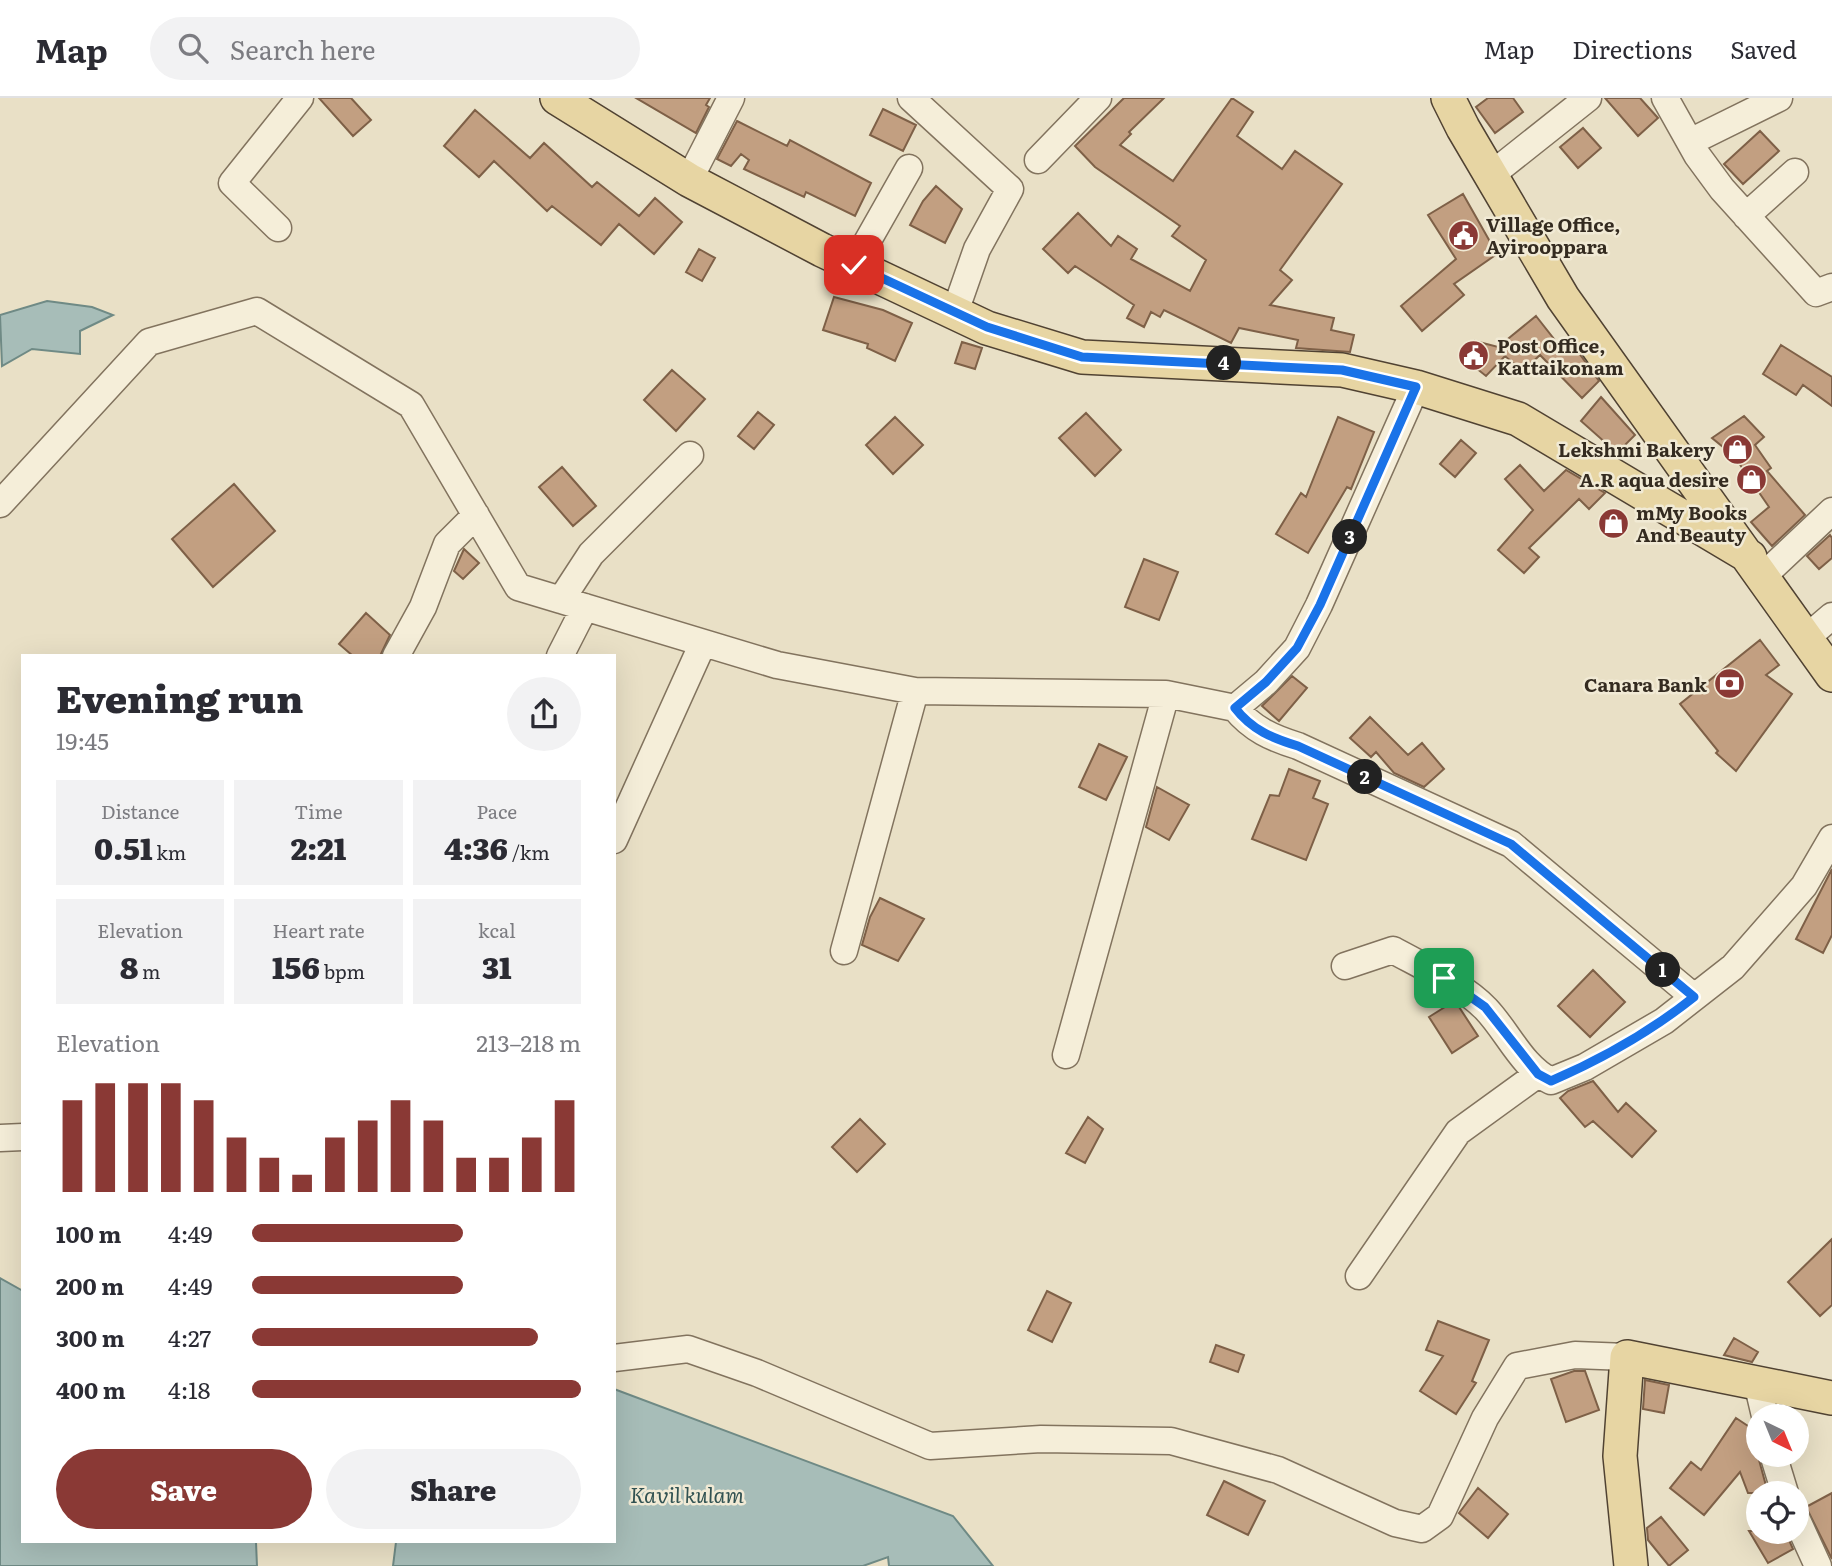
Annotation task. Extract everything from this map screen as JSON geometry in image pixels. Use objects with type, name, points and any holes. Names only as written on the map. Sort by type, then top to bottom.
[{"type":"main road","points":[[557,98],[689,180],[854,265],[987,327],[1082,357],[1342,370],[1416,387],[1518,419],[1756,567]]},
{"type":"main road","points":[[1448,98],[1563,298],[1832,675]]},
{"type":"main road","points":[[1631,1566],[1620,1456],[1627,1357],[1832,1398]]},
{"type":"street","points":[[278,228],[232,183],[300,98]]},
{"type":"street","points":[[689,180],[731,98]]},
{"type":"street","points":[[911,98],[1010,189],[977,249],[955,312]]},
{"type":"street","points":[[1038,160],[1098,98]]},
{"type":"street","points":[[1491,175],[1588,98]]},
{"type":"street","points":[[1665,98],[1690,142],[1722,189],[1816,293],[1832,287]]},
{"type":"street","points":[[1690,142],[1779,98]]},
{"type":"street","points":[[854,265],[909,168]]},
{"type":"street","points":[[1746,216],[1796,172]]},
{"type":"street","points":[[0,503],[149,342],[257,312],[411,405],[518,587],[777,665],[915,691],[1166,694],[1235,708],[1244,719],[1267,736],[1298,746],[1511,844],[1694,997]]},
{"type":"street","points":[[1235,708],[1266,682],[1297,648],[1320,605],[1416,387]]},
{"type":"street","points":[[560,654],[573,604],[591,554],[690,455]]},
{"type":"street","points":[[1756,567],[1832,511]]},
{"type":"street","points":[[397,654],[422,607],[447,544],[476,516]]},
{"type":"street","points":[[1805,639],[1832,616]]},
{"type":"street","points":[[616,836],[703,643]]},
{"type":"street","points":[[844,951],[915,691]]},
{"type":"street","points":[[1066,1055],[1166,694]]},
{"type":"street","points":[[1345,966],[1393,950],[1444,978],[1485,1007],[1538,1074],[1551,1081],[1585,1067],[1664,1021],[1733,967],[1804,886],[1832,838]]},
{"type":"street","points":[[1359,1276],[1458,1132],[1538,1074]]},
{"type":"street","points":[[0,1138],[21,1137]]},
{"type":"street","points":[[616,1358],[688,1349],[770,1379],[930,1446],[1041,1439],[1171,1441],[1278,1470],[1395,1523],[1422,1529],[1440,1516],[1485,1418],[1517,1366],[1575,1355],[1627,1357]]},
{"type":"street","points":[[1758,1382],[1763,1404]]},
{"type":"street","points":[[1808,1544],[1818,1566]]},
{"type":"water","points":[[47,301],[92,307],[113,315],[80,331],[80,354],[32,349],[2,366],[0,315]]},
{"type":"water","points":[[0,1278],[21,1290],[21,1543],[256,1543],[257,1566],[0,1566]]},
{"type":"water","name":"Kavil kulam","points":[[616,1390],[953,1516],[993,1566],[889,1566],[888,1557],[863,1566],[393,1566],[396,1543],[616,1543]]},
{"type":"building","points":[[319,98],[351,98],[371,120],[353,136]]},
{"type":"building","points":[[636,98],[710,98],[706,105],[709,107],[696,133]]},
{"type":"building","points":[[1124,98],[1164,98],[1129,132],[1131,134],[1120,145],[1173,181],[1232,98],[1253,112],[1237,136],[1282,169],[1295,151],[1342,184],[1280,270],[1292,280],[1270,305],[1334,318],[1331,330],[1354,335],[1350,352],[1296,348],[1298,340],[1239,328],[1231,343],[1164,310],[1160,317],[1151,312],[1144,327],[1127,318],[1134,305],[1075,266],[1068,273],[1043,249],[1078,213],[1111,246],[1118,236],[1137,249],[1131,259],[1190,291],[1206,260],[1172,236],[1180,226],[1095,167],[1075,146]]},
{"type":"building","points":[[1488,98],[1513,98],[1523,112],[1495,133],[1476,107]]},
{"type":"building","points":[[1605,98],[1640,98],[1658,118],[1638,136]]},
{"type":"building","points":[[883,109],[916,125],[903,151],[870,135]]},
{"type":"building","points":[[475,110],[530,158],[544,143],[592,187],[597,182],[639,216],[655,198],[682,222],[654,254],[619,224],[601,245],[552,206],[547,211],[494,161],[479,177],[444,146]]},
{"type":"building","points":[[737,121],[787,146],[790,140],[871,183],[855,216],[806,192],[804,197],[744,169],[749,160],[741,154],[731,166],[717,159]]},
{"type":"building","points":[[1583,128],[1601,148],[1578,168],[1560,147]]},
{"type":"building","points":[[1760,131],[1779,151],[1743,184],[1724,164]]},
{"type":"building","points":[[936,186],[962,209],[945,243],[910,225],[923,201]]},
{"type":"building","points":[[1463,194],[1497,254],[1454,284],[1464,295],[1422,331],[1401,306],[1456,259],[1428,215]]},
{"type":"building","points":[[699,249],[715,258],[702,281],[686,272]]},
{"type":"building","points":[[834,297],[883,310],[912,323],[895,361],[867,348],[868,344],[823,330]]},
{"type":"building","points":[[1536,316],[1562,349],[1571,342],[1599,381],[1582,398],[1540,355],[1523,371],[1505,356],[1486,376],[1466,360],[1475,341],[1498,347]]},
{"type":"building","points":[[962,342],[982,348],[975,369],[955,363]]},
{"type":"building","points":[[1781,345],[1832,377],[1832,406],[1803,385],[1796,395],[1763,374]]},
{"type":"building","points":[[672,370],[705,399],[676,431],[644,400]]},
{"type":"building","points":[[1601,397],[1635,435],[1617,453],[1581,421]]},
{"type":"building","points":[[758,412],[774,425],[754,449],[738,436]]},
{"type":"building","points":[[1086,413],[1121,450],[1095,476],[1059,438]]},
{"type":"building","points":[[1744,416],[1764,437],[1755,445],[1771,468],[1767,471],[1805,515],[1772,546],[1751,522],[1769,507],[1734,456],[1712,438]]},
{"type":"building","points":[[895,417],[923,445],[893,474],[866,445]]},
{"type":"building","points":[[1338,417],[1374,432],[1351,489],[1347,487],[1308,553],[1276,534],[1301,493],[1306,497]]},
{"type":"building","points":[[1461,440],[1476,453],[1455,477],[1440,464]]},
{"type":"building","points":[[1520,465],[1544,491],[1566,470],[1605,493],[1589,509],[1579,499],[1529,548],[1539,557],[1524,573],[1498,550],[1533,510],[1505,479]]},
{"type":"building","points":[[562,467],[596,506],[573,526],[539,487]]},
{"type":"building","points":[[234,484],[275,531],[213,587],[172,539]]},
{"type":"building","points":[[1830,535],[1832,558],[1819,569],[1807,556]]},
{"type":"building","points":[[464,549],[479,563],[463,579],[454,571]]},
{"type":"building","points":[[1144,559],[1178,572],[1159,620],[1125,607]]},
{"type":"building","points":[[366,613],[390,635],[381,654],[351,654],[339,644]]},
{"type":"building","points":[[1760,640],[1779,665],[1766,675],[1792,694],[1736,771],[1716,753],[1718,751],[1680,704]]},
{"type":"building","points":[[1292,676],[1307,688],[1279,721],[1262,706]]},
{"type":"building","points":[[1370,717],[1408,755],[1422,743],[1444,769],[1424,787],[1394,773],[1376,752],[1371,757],[1350,738]]},
{"type":"building","points":[[1099,744],[1127,757],[1106,800],[1079,787]]},
{"type":"building","points":[[1289,769],[1320,781],[1313,798],[1328,804],[1306,860],[1252,839],[1270,795],[1279,796]]},
{"type":"building","points":[[1157,787],[1189,805],[1169,840],[1146,827]]},
{"type":"building","points":[[1832,869],[1832,935],[1823,953],[1796,939]]},
{"type":"building","points":[[880,898],[924,919],[898,961],[862,945],[870,917]]},
{"type":"building","points":[[1593,970],[1625,1002],[1590,1037],[1558,1006]]},
{"type":"building","points":[[1453,1002],[1478,1036],[1452,1053],[1429,1017]]},
{"type":"building","points":[[1593,1081],[1618,1112],[1626,1103],[1656,1131],[1632,1157],[1593,1121],[1585,1127],[1560,1098],[1568,1091]]},
{"type":"building","points":[[1088,1117],[1103,1129],[1085,1163],[1066,1153]]},
{"type":"building","points":[[860,1119],[885,1144],[857,1172],[832,1147]]},
{"type":"building","points":[[1832,1239],[1832,1305],[1820,1316],[1788,1282]]},
{"type":"building","points":[[1047,1291],[1071,1303],[1052,1342],[1028,1330]]},
{"type":"building","points":[[1438,1321],[1489,1340],[1472,1381],[1476,1383],[1456,1414],[1420,1391],[1443,1356],[1426,1350]]},
{"type":"building","points":[[1734,1338],[1758,1352],[1752,1362],[1724,1355]]},
{"type":"building","points":[[1216,1345],[1244,1355],[1238,1372],[1210,1362]]},
{"type":"building","points":[[1574,1371],[1585,1371],[1599,1410],[1566,1422],[1551,1379]]},
{"type":"building","points":[[1645,1380],[1669,1385],[1664,1413],[1643,1409]]},
{"type":"building","points":[[1736,1418],[1746,1425],[1746,1467],[1761,1467],[1765,1481],[1746,1481],[1746,1488],[1740,1472],[1704,1515],[1670,1488],[1691,1462],[1701,1470]]},
{"type":"building","points":[[1224,1481],[1265,1501],[1248,1535],[1207,1515]]},
{"type":"building","points":[[1478,1488],[1508,1514],[1488,1538],[1459,1513]]},
{"type":"building","points":[[1832,1493],[1832,1559],[1809,1513],[1809,1505]]},
{"type":"building","points":[[1661,1517],[1688,1550],[1669,1566],[1648,1540],[1647,1528]]},
{"type":"building","points":[[1757,1544],[1791,1544],[1793,1549],[1768,1563]]},
{"type":"place","name":"Village Office, Ayirooppara","points":[[1463,235]]},
{"type":"place","name":"Post Office, Kattaikonam","points":[[1474,356]]},
{"type":"place","name":"Lekshmi Bakery","points":[[1738,449]]},
{"type":"place","name":"A.R aqua desire","points":[[1752,479]]},
{"type":"place","name":"mMy Books And Beauty","points":[[1613,523]]},
{"type":"place","name":"Canara Bank","points":[[1730,684]]},
{"type":"route","points":[[854,265],[987,327],[1082,357],[1342,370],[1416,387],[1320,605],[1297,648],[1266,682],[1235,708],[1244,719],[1267,736],[1298,746],[1511,844],[1694,997],[1664,1021],[1585,1067],[1551,1081],[1538,1074],[1485,1007],[1444,978]]}]
